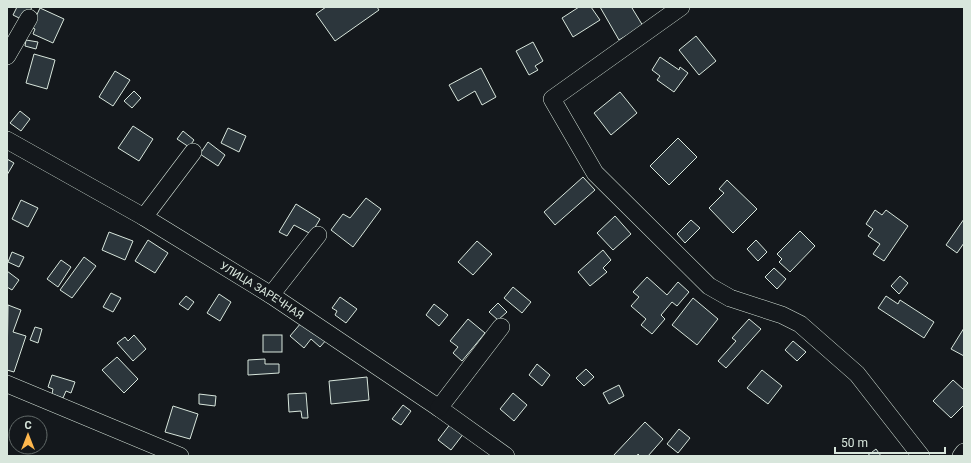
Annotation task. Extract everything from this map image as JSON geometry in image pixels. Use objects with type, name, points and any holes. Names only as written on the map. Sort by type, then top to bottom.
[{"type":"street","points":[[681,7],[552,99],[595,173],[709,286],[730,298],[782,315],[800,324],[857,374],[920,456]]},
{"type":"street","points":[[7,56],[29,18]]},
{"type":"street","name":"УЛИЦА ЗАРЕЧНАЯ","points":[[7,140],[144,217],[272,294],[439,408],[506,456]]},
{"type":"street","points":[[144,217],[193,152]]},
{"type":"street","points":[[272,294],[318,235]]},
{"type":"street","points":[[439,408],[501,327]]},
{"type":"street","points":[[7,384],[180,456]]},
{"type":"street","points":[[961,456],[964,452]]},
{"type":"building","points":[[17,7],[32,7],[25,21],[13,15]]},
{"type":"building","points":[[326,7],[377,7],[379,10],[335,41],[316,14]]},
{"type":"building","points":[[579,7],[591,7],[600,20],[573,37],[562,18]]},
{"type":"building","points":[[600,7],[635,7],[632,8],[643,26],[619,40]]},
{"type":"building","points":[[40,8],[64,19],[53,43],[33,34],[35,29],[31,27]]},
{"type":"building","points":[[696,36],[716,61],[699,75],[679,50]]},
{"type":"building","points":[[26,40],[38,42],[36,49],[25,46]]},
{"type":"building","points":[[533,42],[543,61],[535,66],[538,70],[529,75],[516,51]]},
{"type":"building","points":[[34,54],[55,60],[47,89],[26,83]]},
{"type":"building","points":[[660,57],[679,70],[680,67],[688,73],[674,92],[657,80],[660,76],[652,70]]},
{"type":"building","points":[[481,68],[496,97],[482,105],[475,91],[458,101],[449,85]]},
{"type":"building","points":[[115,71],[130,80],[113,106],[99,97]]},
{"type":"building","points":[[134,91],[141,98],[132,108],[124,101]]},
{"type":"building","points":[[620,92],[637,113],[611,135],[594,113]]},
{"type":"building","points":[[20,111],[30,119],[21,131],[10,123]]},
{"type":"building","points":[[133,126],[153,139],[139,161],[118,148]]},
{"type":"building","points":[[228,128],[246,136],[239,152],[221,143]]},
{"type":"building","points":[[183,131],[194,140],[189,147],[177,139]]},
{"type":"building","points":[[678,138],[697,157],[669,185],[650,166]]},
{"type":"building","points":[[208,142],[225,155],[218,166],[200,154]]},
{"type":"building","points":[[7,159],[14,163],[7,175]]},
{"type":"building","points":[[583,177],[595,190],[555,225],[544,212]]},
{"type":"building","points":[[727,180],[757,209],[733,233],[709,208],[724,193],[719,189]]},
{"type":"building","points":[[366,198],[381,209],[353,247],[331,230],[343,214],[350,218]]},
{"type":"building","points":[[21,200],[38,208],[28,227],[12,219]]},
{"type":"building","points":[[296,204],[320,219],[311,234],[294,225],[287,236],[279,232]]},
{"type":"building","points":[[875,210],[882,215],[886,210],[908,226],[884,261],[873,254],[880,244],[868,236],[873,229],[866,224]]},
{"type":"building","points":[[615,216],[631,234],[613,250],[597,233]]},
{"type":"building","points":[[964,219],[964,243],[957,253],[946,245]]},
{"type":"building","points":[[691,220],[700,228],[685,243],[677,234]]},
{"type":"building","points":[[800,231],[815,246],[790,272],[779,262],[782,259],[777,254]]},
{"type":"building","points":[[109,232],[133,241],[125,260],[102,250]]},
{"type":"building","points":[[148,240],[168,253],[155,273],[135,261]]},
{"type":"building","points":[[756,240],[767,252],[758,261],[747,249]]},
{"type":"building","points":[[477,241],[492,254],[473,275],[458,262]]},
{"type":"building","points":[[603,250],[611,260],[603,268],[607,272],[590,286],[578,272]]},
{"type":"building","points":[[12,252],[24,257],[19,267],[8,262]]},
{"type":"building","points":[[84,257],[96,266],[72,298],[60,290]]},
{"type":"building","points":[[61,260],[71,267],[58,287],[47,279]]},
{"type":"building","points":[[774,268],[786,279],[777,289],[765,277]]},
{"type":"building","points":[[7,271],[19,280],[12,290],[7,287]]},
{"type":"building","points":[[900,276],[908,283],[899,294],[891,286]]},
{"type":"building","points":[[647,277],[667,295],[678,282],[689,292],[677,306],[672,302],[661,315],[665,319],[652,334],[641,325],[646,319],[631,306],[639,297],[633,292]]},
{"type":"building","points":[[513,287],[531,302],[522,313],[504,298]]},
{"type":"building","points":[[111,293],[121,298],[113,312],[103,307]]},
{"type":"building","points":[[219,294],[231,302],[220,321],[207,313]]},
{"type":"building","points":[[186,296],[194,302],[188,310],[179,304]]},
{"type":"building","points":[[886,296],[898,304],[900,300],[934,322],[924,338],[878,308]]},
{"type":"building","points":[[340,297],[357,309],[346,323],[335,315],[337,311],[332,308]]},
{"type":"building","points":[[693,298],[718,319],[697,345],[672,325]]},
{"type":"building","points":[[498,303],[507,312],[498,320],[489,312]]},
{"type":"building","points":[[434,304],[448,315],[439,326],[426,315]]},
{"type":"building","points":[[8,305],[21,310],[13,332],[26,336],[14,372],[7,370]]},
{"type":"building","points":[[468,319],[485,333],[462,361],[453,353],[458,347],[450,341]]},
{"type":"building","points":[[749,319],[761,329],[726,368],[718,361],[736,341],[732,338]]},
{"type":"building","points":[[301,323],[314,334],[318,331],[327,339],[320,347],[311,339],[304,348],[290,336]]},
{"type":"building","points":[[35,327],[42,329],[38,343],[30,340]]},
{"type":"building","points":[[964,328],[964,356],[951,349]]},
{"type":"building","points":[[134,335],[146,349],[133,361],[117,343],[125,337],[128,341]]},
{"type":"building","points":[[263,335],[282,335],[282,352],[263,352]]},
{"type":"building","points":[[793,341],[806,352],[797,361],[785,350]]},
{"type":"building","points":[[117,357],[138,379],[124,393],[102,370]]},
{"type":"building","points":[[265,359],[265,364],[279,364],[279,373],[248,375],[248,360]]},
{"type":"building","points":[[537,364],[550,375],[542,386],[529,375]]},
{"type":"building","points":[[586,369],[594,377],[584,386],[576,378]]},
{"type":"building","points":[[762,370],[782,386],[768,404],[747,388]]},
{"type":"building","points":[[52,375],[75,382],[71,393],[66,391],[63,398],[52,394],[53,389],[48,387]]},
{"type":"building","points":[[367,377],[369,400],[331,404],[329,381]]},
{"type":"building","points":[[953,380],[964,390],[964,405],[951,418],[933,401]]},
{"type":"building","points":[[619,385],[624,396],[609,404],[603,393]]},
{"type":"building","points":[[306,393],[308,418],[302,418],[301,411],[289,412],[288,394]]},
{"type":"building","points":[[513,393],[527,405],[514,421],[500,409]]},
{"type":"building","points":[[199,394],[216,396],[215,406],[199,404]]},
{"type":"building","points":[[403,405],[411,411],[401,425],[392,419]]},
{"type":"building","points":[[173,406],[198,414],[190,439],[165,432]]},
{"type":"building","points":[[645,422],[663,439],[648,456],[640,456],[638,454],[637,456],[613,456]]},
{"type":"building","points":[[451,423],[464,433],[451,450],[438,440]]},
{"type":"building","points":[[679,429],[690,438],[678,453],[667,444]]},
{"type":"building","points":[[876,449],[881,456],[867,456]]}]
